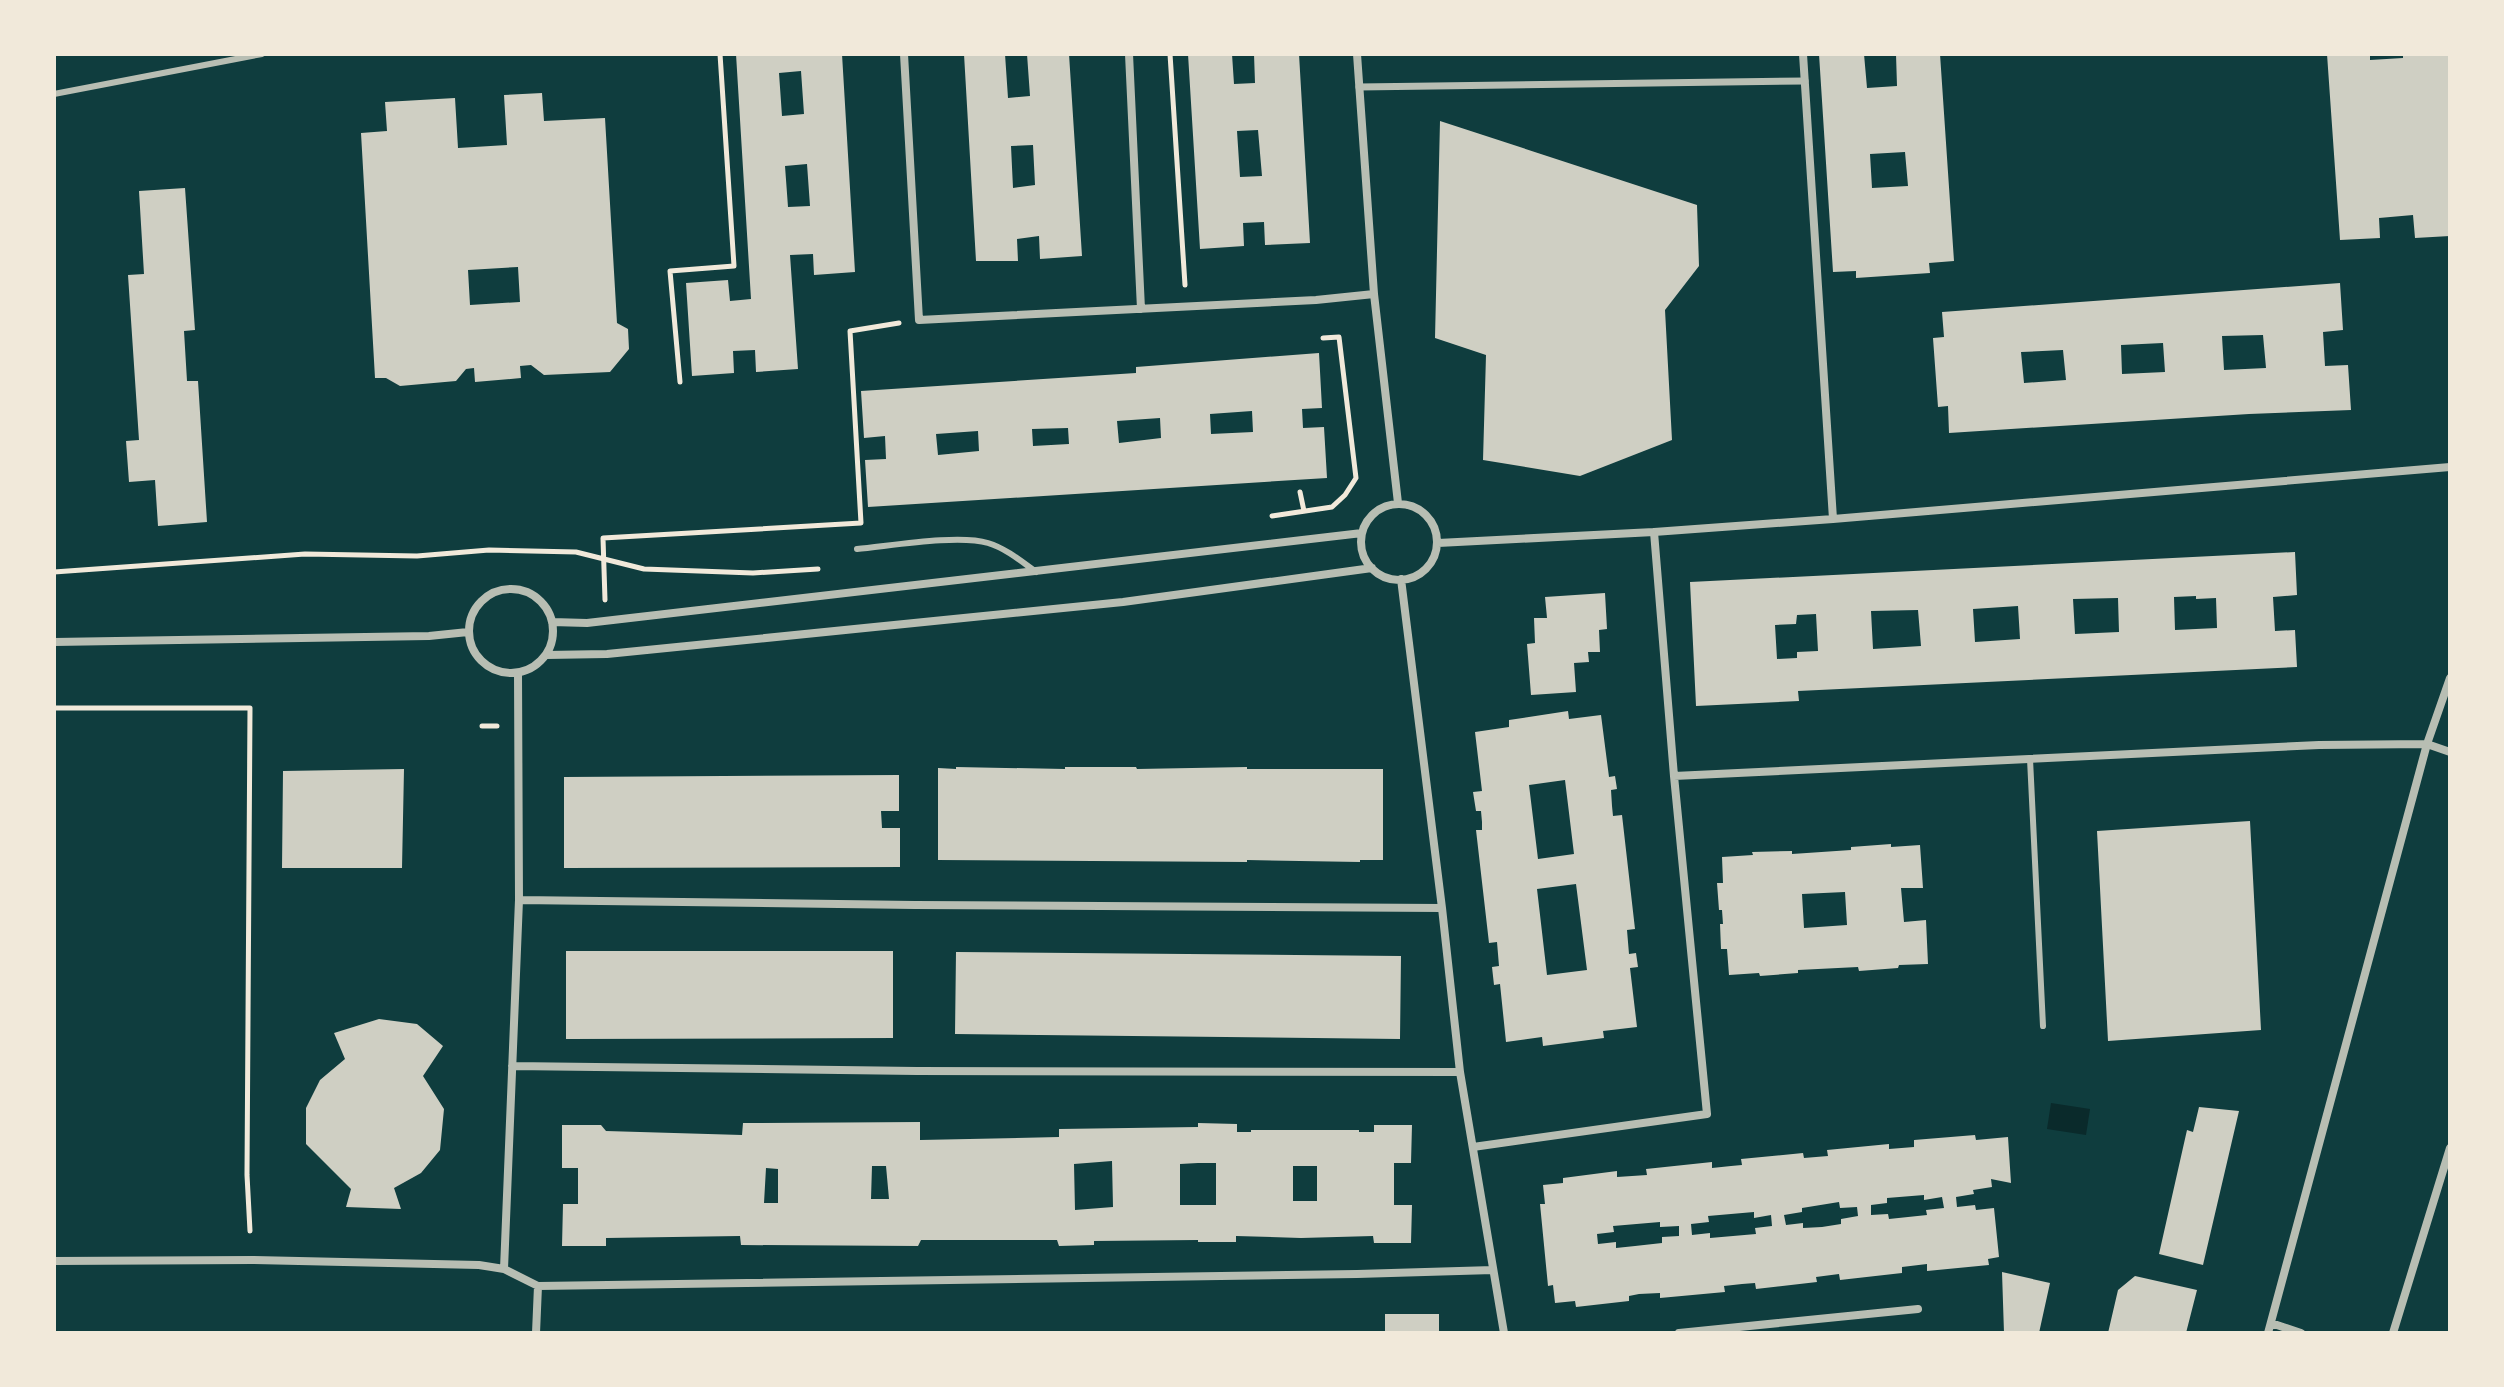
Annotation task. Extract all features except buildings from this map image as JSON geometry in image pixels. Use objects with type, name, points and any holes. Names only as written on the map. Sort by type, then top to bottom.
[{"type":"street","points":[[904,54],[919,320],[1316,300],[1374,294]]},
{"type":"street","points":[[1129,54],[1141,309]]},
{"type":"street","points":[[1357,54],[1374,294],[1398,503]]},
{"type":"street","points":[[1803,54],[1833,519]]},
{"type":"street","points":[[1359,87],[1805,81]]},
{"type":"street","points":[[1438,543],[1833,519],[2450,467]]},
{"type":"street","points":[[1398,503],[1422,510],[1436,530],[1438,543],[1428,567],[1418,575],[1394,580],[1372,568],[1361,546],[1362,533],[1375,512],[1398,503]]},
{"type":"street","points":[[1473,1147],[1707,1114],[1654,532]]},
{"type":"street","points":[[552,622],[587,623],[1362,533]]},
{"type":"street","points":[[546,655],[623,652],[1108,604],[1372,568]]},
{"type":"street","points":[[1401,579],[1460,1072],[1504,1333]]},
{"type":"street","points":[[516,588],[529,592],[544,604],[552,622],[553,636],[546,655],[535,665],[518,673],[489,668],[476,655],[468,632],[470,617],[477,604],[501,589],[516,588]]},
{"type":"street","points":[[54,642],[429,636],[468,632]]},
{"type":"street","points":[[504,1269],[519,900],[518,673]]},
{"type":"street","points":[[2301,1333],[2270,1328],[2427,744],[2450,678]]},
{"type":"street","points":[[1674,776],[2319,745],[2427,744],[2450,752]]},
{"type":"street","points":[[519,900],[1442,908]]},
{"type":"street","points":[[512,1066],[1460,1072]]},
{"type":"street","points":[[2393,1333],[2450,1148]]},
{"type":"street","points":[[54,1261],[267,1260],[479,1265],[504,1269],[538,1286],[1493,1270]]},
{"type":"street","points":[[536,1333],[538,1286]]},
{"type":"street","points":[[1679,1333],[1918,1309]]},
{"type":"lane","points":[[54,94],[262,54]]},
{"type":"lane","points":[[857,549],[968,540],[989,543],[1036,572]]},
{"type":"lane","points":[[2030,759],[2043,1026]]},
{"type":"path","points":[[680,382],[670,271],[734,266],[720,54]]},
{"type":"path","points":[[1170,54],[1184,285],[1199,284]]},
{"type":"path","points":[[606,620],[603,538],[861,523],[850,331],[919,320]]},
{"type":"path","points":[[1259,518],[1332,507],[1356,478],[1339,337],[1323,338]]},
{"type":"path","points":[[54,572],[305,554],[417,556],[489,550],[576,552],[644,569],[753,573],[830,568]]},
{"type":"path","points":[[54,708],[250,708],[247,1175],[250,1231]]},
{"type":"water","points":[[2051,1103],[2090,1109],[2086,1135],[2047,1129]]}]
